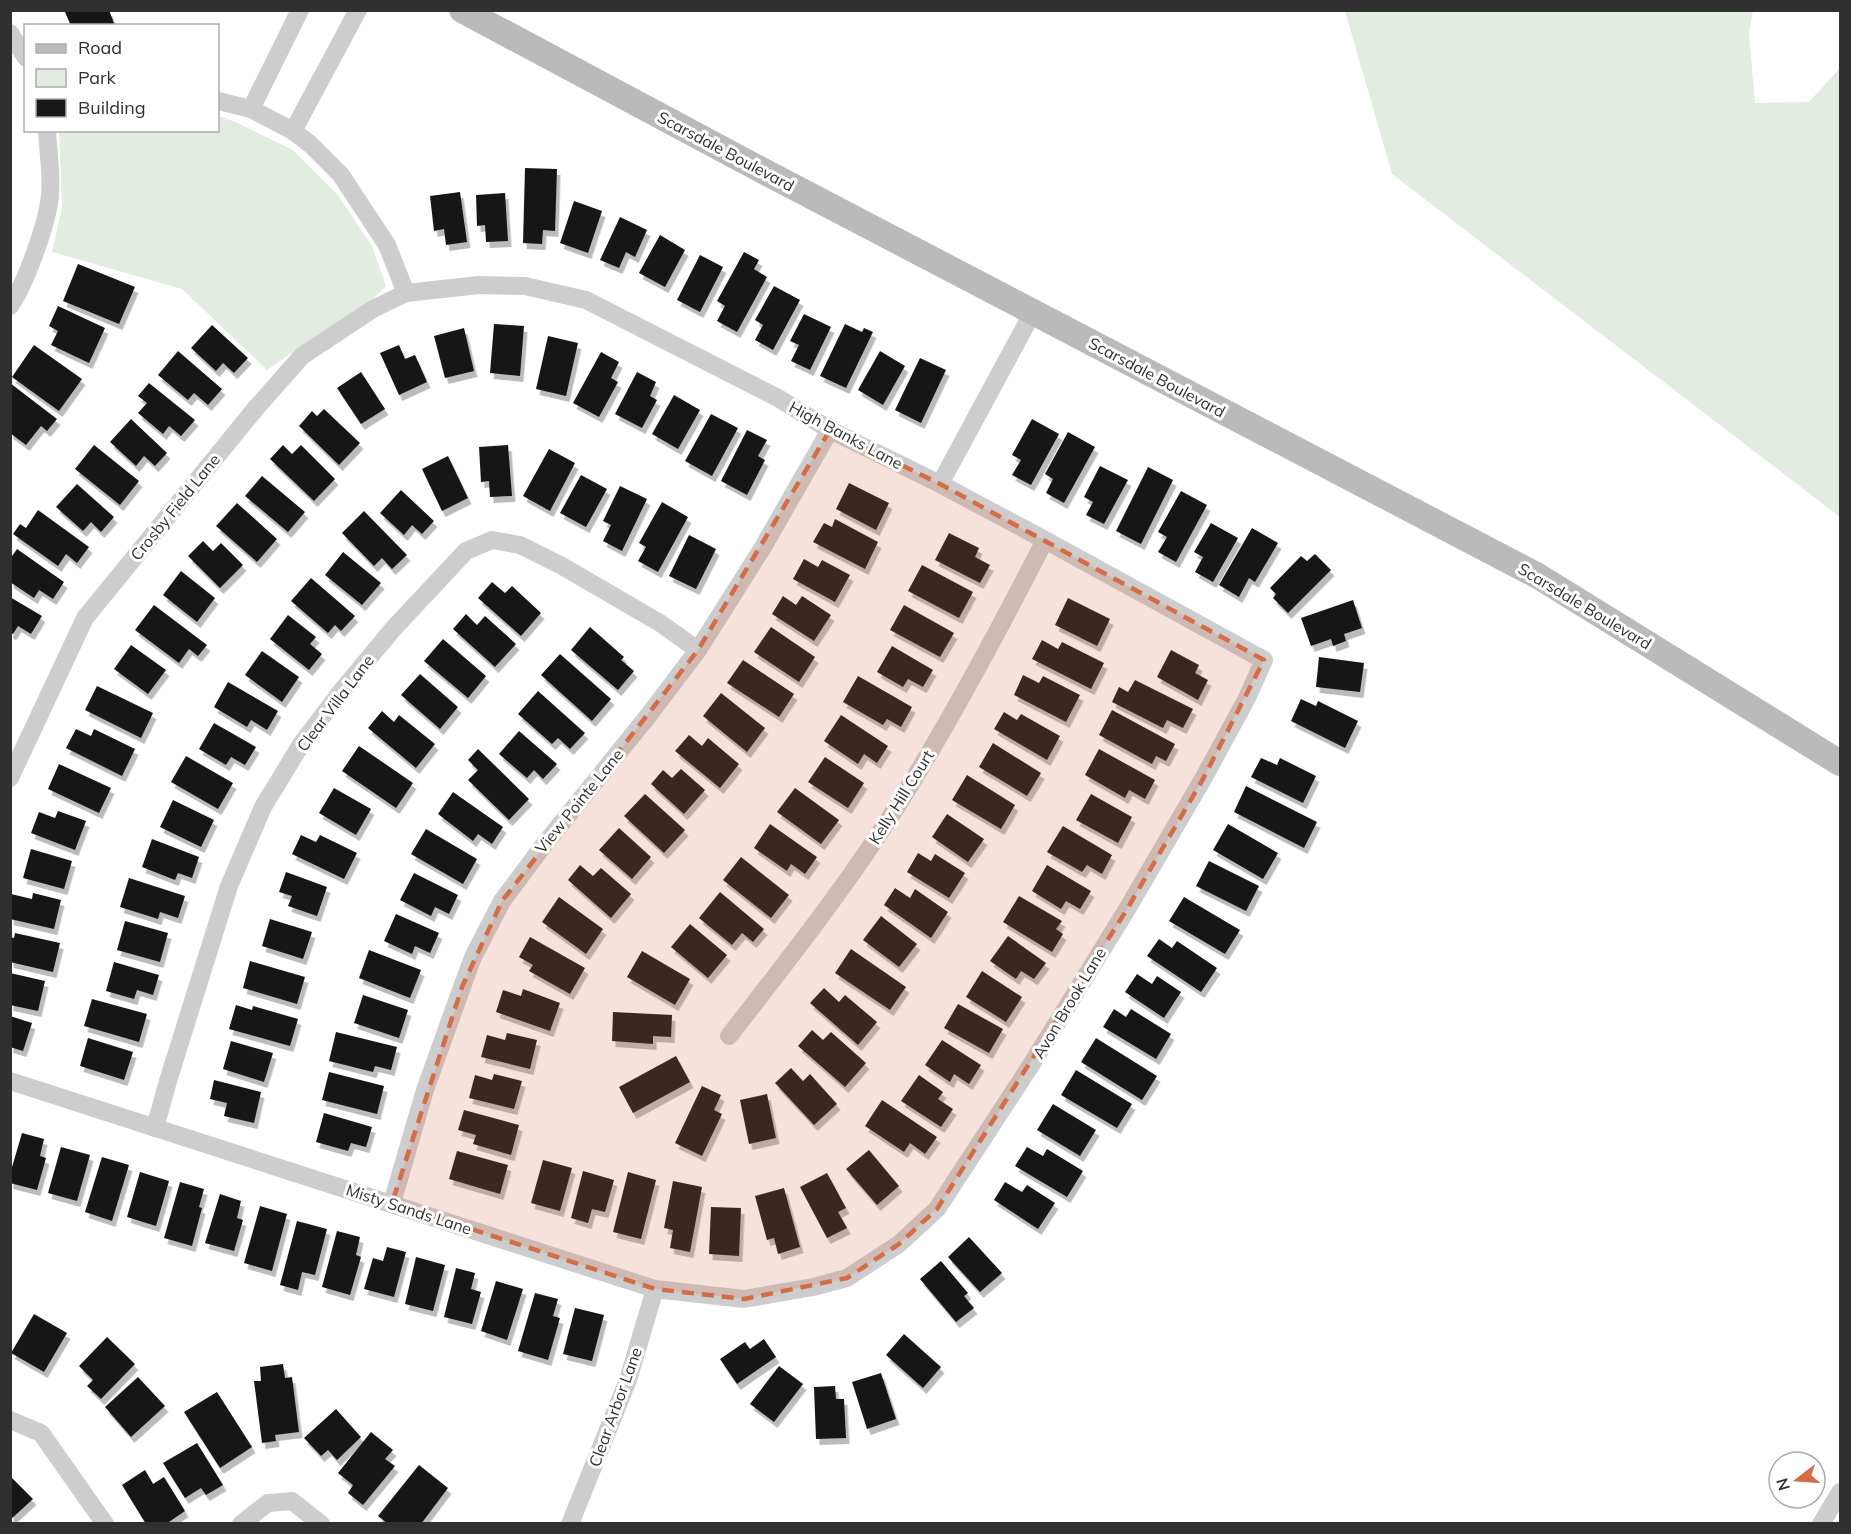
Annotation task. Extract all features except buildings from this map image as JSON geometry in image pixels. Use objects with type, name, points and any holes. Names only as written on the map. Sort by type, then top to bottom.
[{"type":"main road","name":"Scarsdale Boulevard","points":[[462,10],[767,173],[1538,576],[1840,763]]},
{"type":"street","points":[[251,109],[300,10]]},
{"type":"street","points":[[293,131],[358,10]]},
{"type":"street","points":[[10,33],[24,55]]},
{"type":"street","points":[[219,101],[251,109],[293,131],[310,144],[341,175],[387,245],[406,293]]},
{"type":"street","points":[[10,306],[38,246],[50,196],[47,132]]},
{"type":"street","name":"High Banks Lane","points":[[406,293],[479,285],[525,286],[586,300],[778,398],[830,430],[940,484],[1264,660]]},
{"type":"street","name":"Crosby Field Lane","points":[[10,778],[85,618],[302,356],[373,309],[406,293]]},
{"type":"street","points":[[940,484],[1033,312]]},
{"type":"street","name":"View Pointe Lane","points":[[392,1203],[425,1090],[462,987],[473,957],[502,901],[543,846],[648,717],[698,650],[763,547],[830,430]]},
{"type":"street","name":"Clear Villa Lane","points":[[155,1128],[229,886],[263,807],[302,743],[344,688],[393,629],[466,551],[492,540],[520,545],[562,566],[660,623],[698,650]]},
{"type":"street","name":"Kelly Hill Court","points":[[729,1036],[807,935],[893,811],[971,680],[1045,540]]},
{"type":"street","name":"Avon Brook Lane","points":[[813,1287],[848,1278],[899,1244],[937,1209],[1025,1074],[1126,911],[1203,779],[1247,698],[1264,660]]},
{"type":"street","name":"Misty Sands Lane","points":[[10,1081],[655,1289],[744,1299],[813,1287]]},
{"type":"street","name":"Clear Arbor Lane","points":[[570,1524],[628,1380],[655,1289]]},
{"type":"street","points":[[10,1420],[41,1433],[105,1524]]},
{"type":"street","points":[[1821,1524],[1840,1492]]},
{"type":"street","points":[[241,1524],[268,1503],[291,1501],[321,1524]]},
{"type":"highlighted area","points":[[830,430],[940,484],[1264,660],[1203,779],[1126,911],[937,1209],[899,1244],[847,1278],[744,1299],[655,1289],[392,1203],[462,987],[502,901],[698,650]]},
{"type":"green space","points":[[1345,11],[1753,11],[1749,33],[1755,103],[1809,102],[1840,68],[1840,517],[1392,174]]},
{"type":"green space","points":[[219,116],[293,150],[337,194],[372,246],[386,286],[346,326],[299,348],[267,370],[182,289],[52,252],[62,207],[59,132],[219,132]]}]
